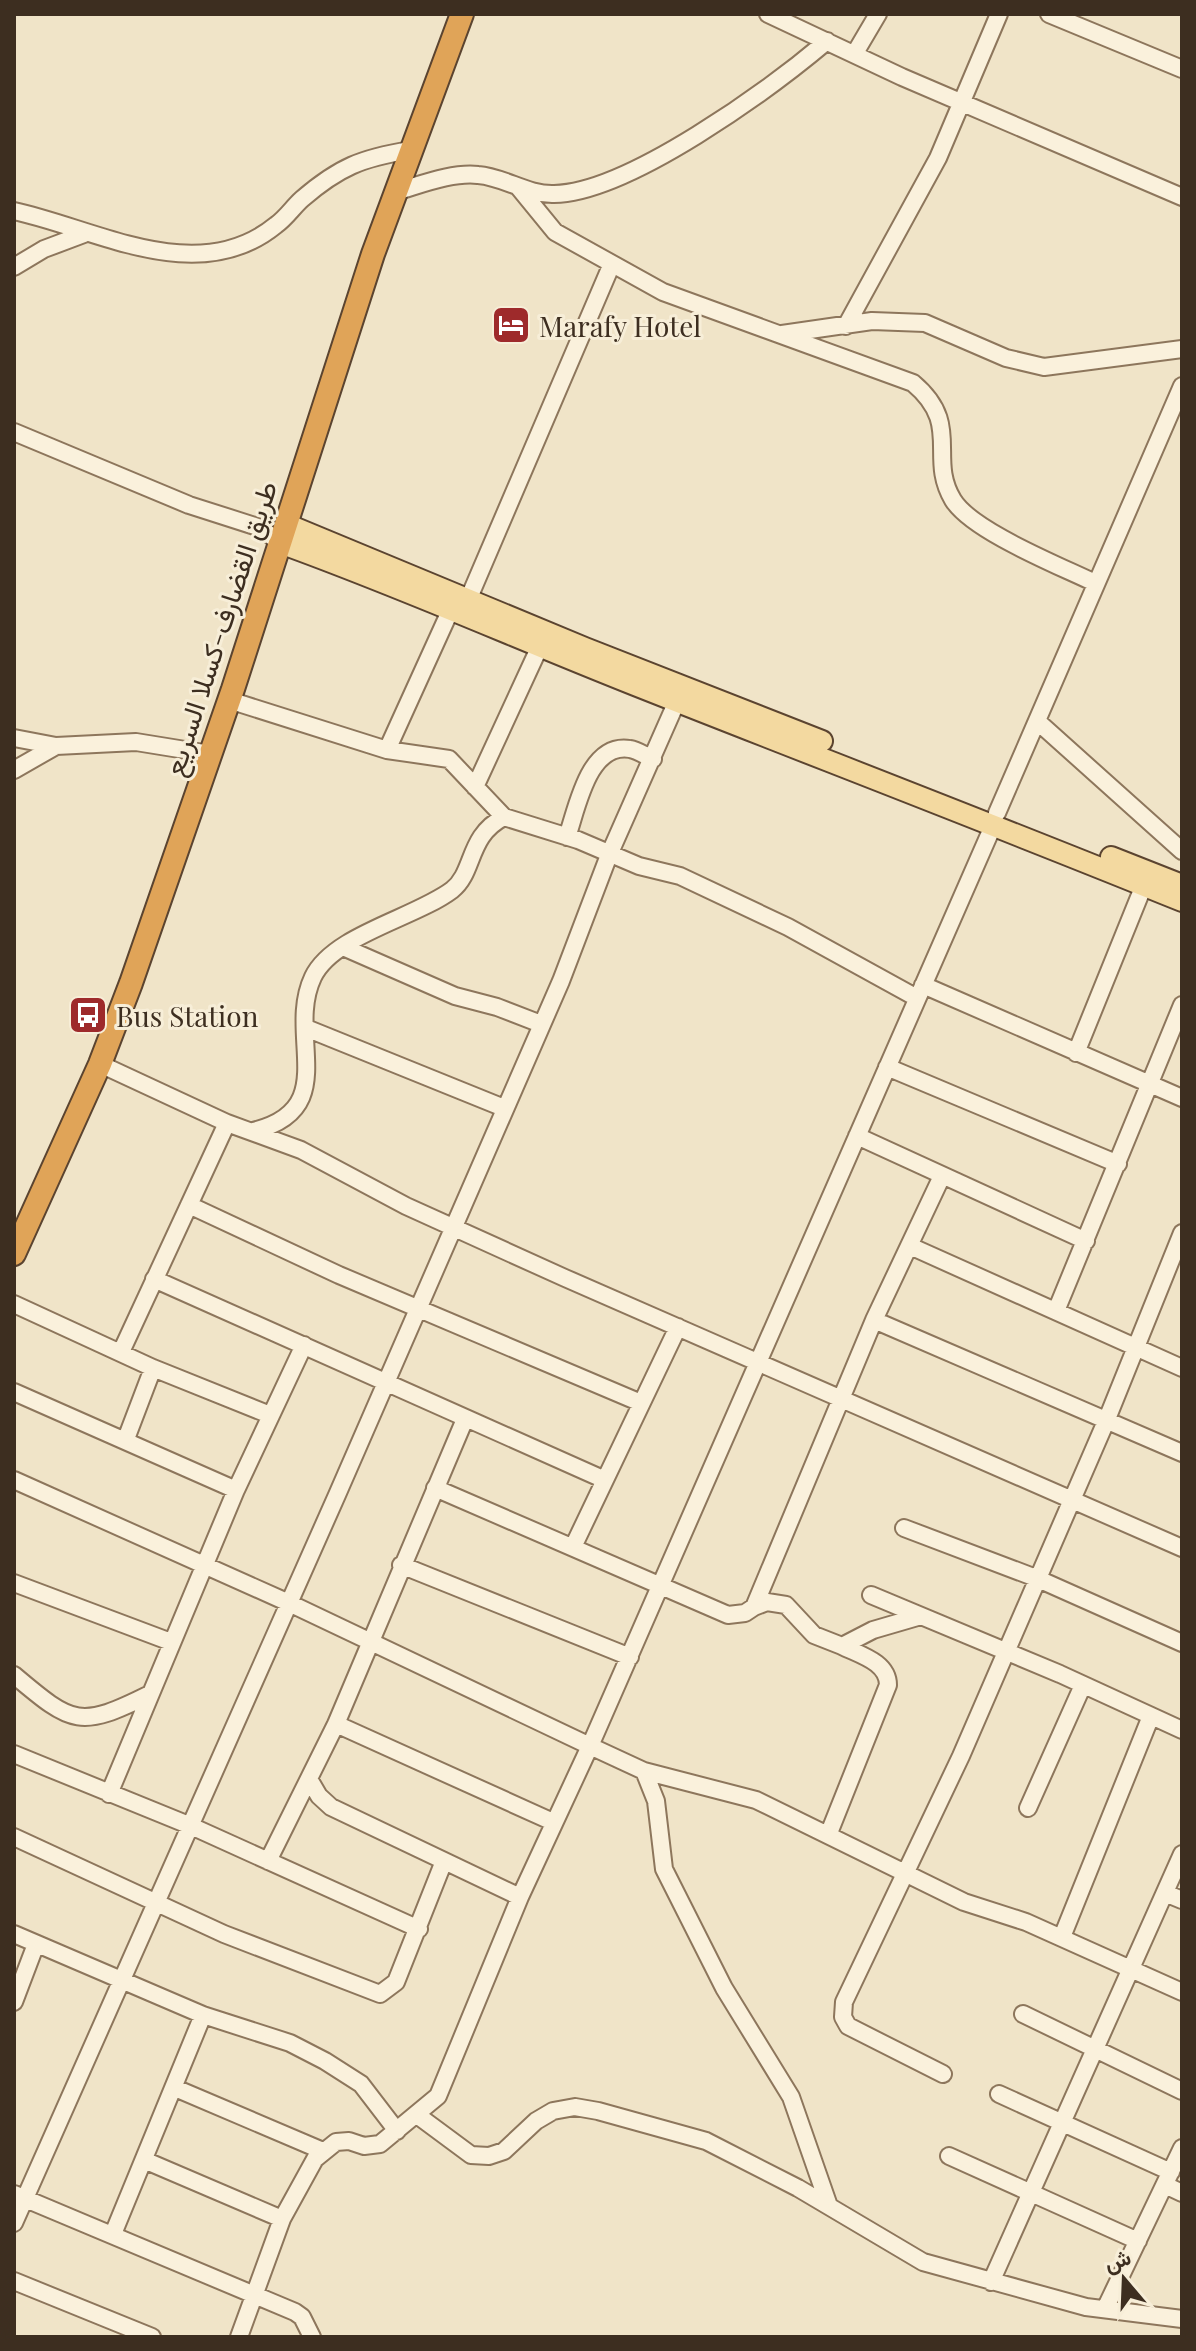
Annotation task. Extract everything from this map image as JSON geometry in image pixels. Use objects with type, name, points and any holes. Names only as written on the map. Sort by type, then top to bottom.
[{"type":"highway","name":"طريق القضارف-كسلا السريع","points":[[14,1254],[100,1064],[229,700],[395,192],[462,14]]},
{"type":"main road","points":[[283,534],[995,819],[1182,885]]},
{"type":"main road","points":[[460,604],[540,646],[680,694]]},
{"type":"main road","points":[[995,819],[1182,901]]},
{"type":"street","points":[[768,14],[1182,197]]},
{"type":"street","points":[[855,53],[878,14]]},
{"type":"street","points":[[846,326],[938,158],[999,14]]},
{"type":"street","points":[[1049,14],[1182,69]]},
{"type":"street","points":[[395,192],[477,174],[519,188],[555,194],[579,190],[654,159],[744,106],[827,41]]},
{"type":"street","points":[[14,211],[170,253],[197,255],[221,251],[256,238],[276,225],[342,168],[364,158],[410,150]]},
{"type":"street","points":[[519,188],[555,232],[611,266],[663,292],[913,383],[935,405],[943,433],[945,480],[958,509],[977,524],[1095,583]]},
{"type":"street","points":[[14,267],[67,238],[87,233]]},
{"type":"street","points":[[387,750],[460,604],[611,266]]},
{"type":"street","points":[[777,335],[872,321],[925,323],[1006,358],[1044,367],[1182,349]]},
{"type":"street","points":[[239,2337],[282,2219],[305,2173],[323,2151],[342,2141],[372,2146],[389,2139],[438,2096],[520,1897],[661,1588],[1182,386]]},
{"type":"street","points":[[14,432],[189,505],[283,534]]},
{"type":"street","points":[[475,787],[540,646]]},
{"type":"street","points":[[14,2223],[19,2196],[159,1902],[541,1024],[609,855],[680,694]]},
{"type":"street","points":[[229,700],[387,750],[449,759],[504,817],[567,837],[609,855],[680,876],[920,991],[1182,1098]]},
{"type":"street","points":[[1037,721],[1182,851]]},
{"type":"street","points":[[14,738],[56,746],[136,742],[210,754]]},
{"type":"street","points":[[14,770],[56,746]]},
{"type":"street","points":[[567,837],[590,774],[598,761],[612,751],[629,748],[653,759]]},
{"type":"street","points":[[252,1132],[284,1119],[303,1098],[306,1028],[314,975],[343,947],[451,890],[483,833],[504,817]]},
{"type":"street","points":[[1076,1053],[1144,885]]},
{"type":"street","points":[[343,947],[455,996],[497,1007],[541,1024]]},
{"type":"street","points":[[1056,1311],[1182,1005]]},
{"type":"street","points":[[306,1028],[504,1108]]},
{"type":"street","points":[[100,1064],[227,1123],[330,1163],[453,1227],[840,1401],[1182,1548]]},
{"type":"street","points":[[887,1067],[1118,1164]]},
{"type":"street","points":[[121,1352],[227,1123]]},
{"type":"street","points":[[857,1136],[1086,1241]]},
{"type":"street","points":[[754,1607],[874,1320],[942,1176]]},
{"type":"street","points":[[189,1205],[264,1242],[641,1403]]},
{"type":"street","points":[[943,2074],[853,2029],[843,2017],[844,2002],[961,1756],[1107,1419],[1182,1233]]},
{"type":"street","points":[[910,1246],[1182,1368]]},
{"type":"street","points":[[154,1279],[605,1480]]},
{"type":"street","points":[[14,1304],[153,1368],[270,1415]]},
{"type":"street","points":[[874,1320],[1182,1453]]},
{"type":"street","points":[[573,1547],[678,1327]]},
{"type":"street","points":[[109,1794],[236,1490],[304,1345]]},
{"type":"street","points":[[126,1439],[153,1368]]},
{"type":"street","points":[[14,1392],[236,1490]]},
{"type":"street","points":[[268,1861],[336,1724],[465,1419]]},
{"type":"street","points":[[14,1480],[289,1603],[644,1771],[738,1793],[829,1833],[964,1902],[1062,1937],[1182,1992]]},
{"type":"street","points":[[435,1488],[728,1615],[745,1613],[767,1602],[786,1605],[814,1635],[882,1666],[888,1676],[888,1685],[829,1833]]},
{"type":"street","points":[[904,1528],[1036,1578],[1182,1643]]},
{"type":"street","points":[[401,1565],[630,1657]]},
{"type":"street","points":[[14,1583],[171,1642]]},
{"type":"street","points":[[871,1595],[1182,1730]]},
{"type":"street","points":[[842,1646],[873,1630],[921,1616]]},
{"type":"street","points":[[14,1675],[53,1707],[75,1718],[111,1713],[150,1694]]},
{"type":"street","points":[[1028,1808],[1083,1685]]},
{"type":"street","points":[[1062,1937],[1151,1716]]},
{"type":"street","points":[[336,1724],[553,1822]]},
{"type":"street","points":[[14,1754],[191,1826],[419,1929]]},
{"type":"street","points":[[644,1771],[656,1801],[664,1869],[724,1988],[794,2104],[829,2207]]},
{"type":"street","points":[[309,1779],[319,1796],[331,1807],[520,1897]]},
{"type":"street","points":[[14,1837],[224,1934],[380,1994],[396,1982],[444,1861]]},
{"type":"street","points":[[991,2282],[1182,1854]]},
{"type":"street","points":[[1165,1893],[1182,1900]]},
{"type":"street","points":[[14,1934],[203,2015],[290,2043],[350,2074],[397,2131]]},
{"type":"street","points":[[14,2002],[36,1944]]},
{"type":"street","points":[[1023,2014],[1182,2091]]},
{"type":"street","points":[[113,2234],[203,2015]]},
{"type":"street","points":[[175,2088],[323,2151]]},
{"type":"street","points":[[999,2094],[1063,2123],[1168,2179],[1182,2193]]},
{"type":"street","points":[[417,2115],[471,2155],[489,2156],[504,2151],[536,2121],[553,2111],[575,2107],[598,2111],[706,2141],[923,2262],[1105,2309],[1182,2319]]},
{"type":"street","points":[[1105,2309],[1182,2148]]},
{"type":"street","points":[[949,2156],[1138,2241]]},
{"type":"street","points":[[144,2160],[282,2219]]},
{"type":"street","points":[[19,2196],[254,2293],[302,2317],[312,2337]]},
{"type":"street","points":[[14,2281],[152,2337]]},
{"type":"place","name":"Marafy Hotel","points":[[511,325]]},
{"type":"place","name":"Bus Station","points":[[88,1015]]}]
